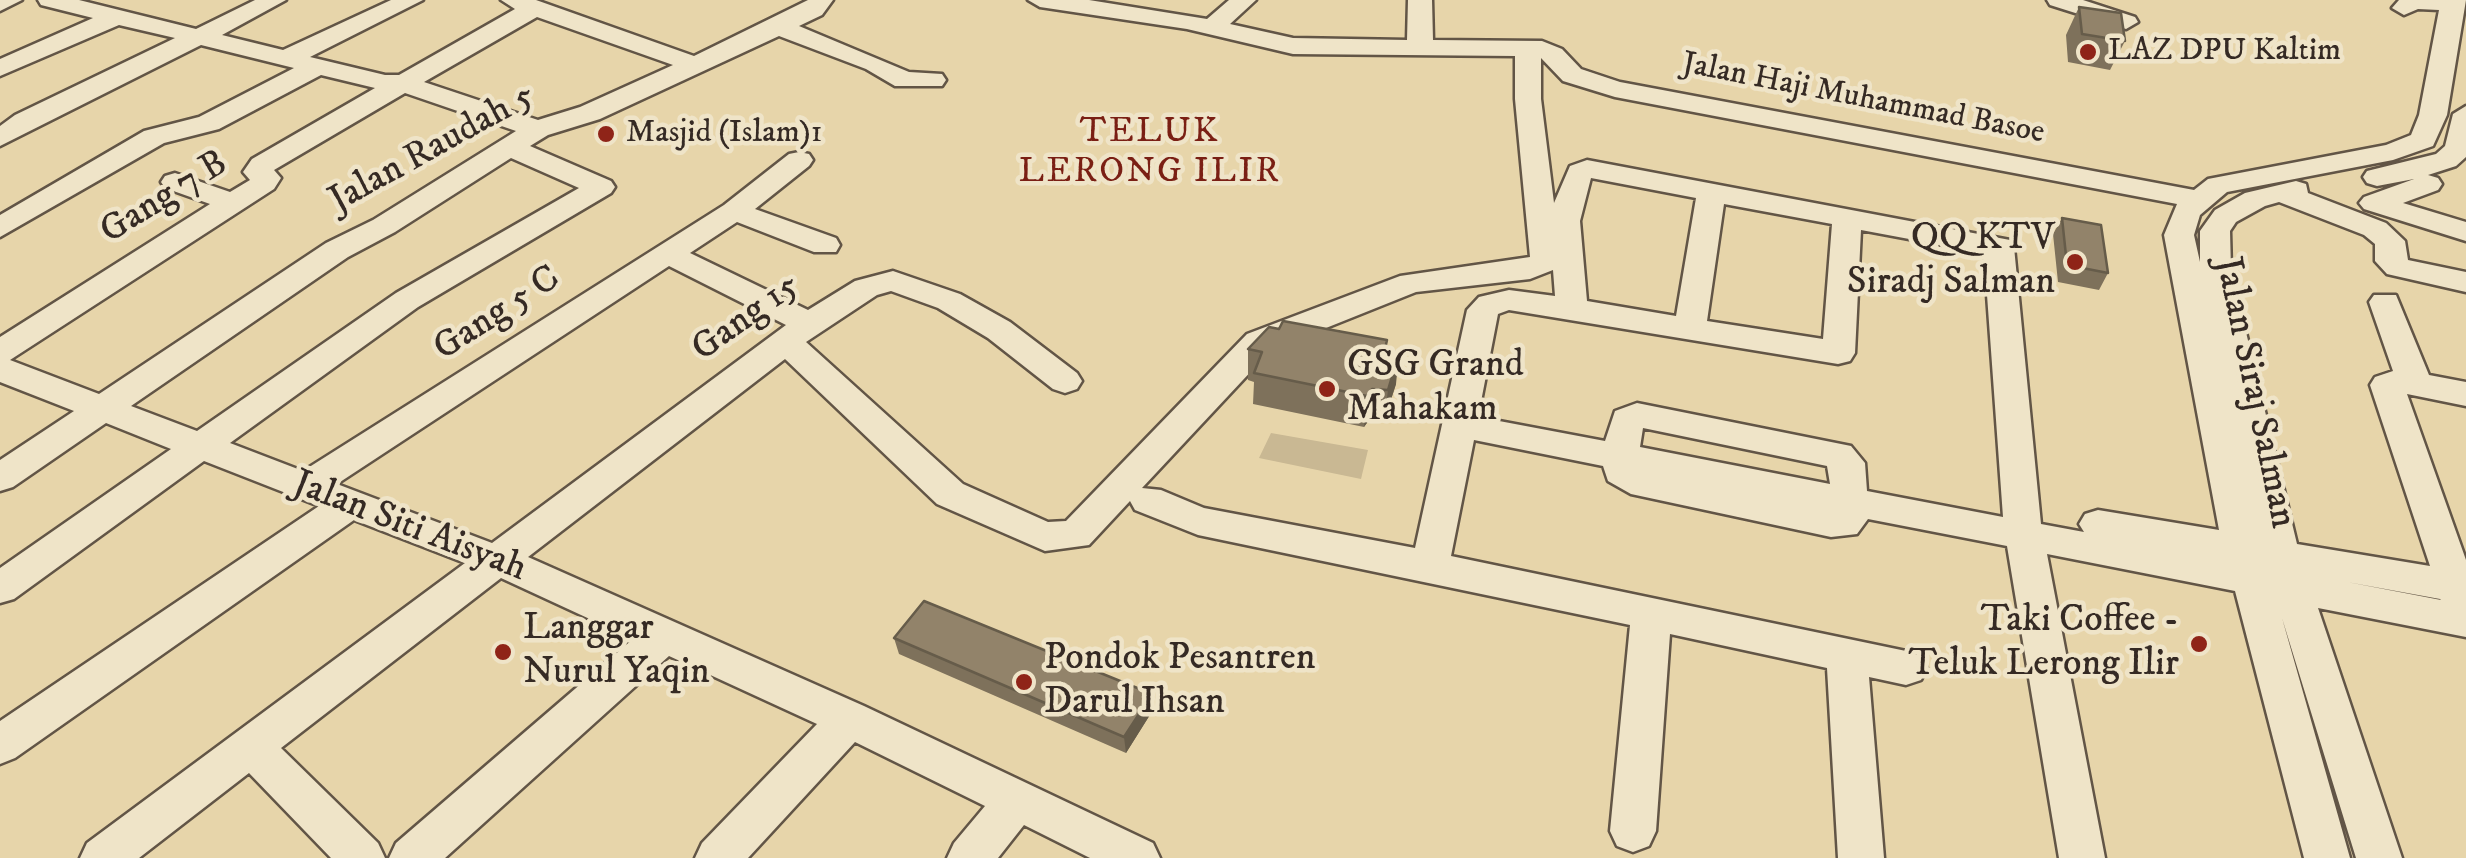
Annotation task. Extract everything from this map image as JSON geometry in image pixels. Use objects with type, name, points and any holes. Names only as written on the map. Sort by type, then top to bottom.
[{"type":"street","points":[[0,4],[10,0]]},
{"type":"street","points":[[50,0],[385,83],[400,83],[538,130]]},
{"type":"street","points":[[0,138],[25,121],[274,0]]},
{"type":"street","points":[[287,58],[411,0]]},
{"type":"street","name":"Jalan Raudah 5","points":[[0,478],[337,250],[384,226],[538,130],[590,113],[778,27],[813,10],[822,0]]},
{"type":"street","points":[[667,254],[797,332],[950,494],[1045,537],[1076,535],[1258,342],[1411,283],[1530,269],[1546,262],[1528,99],[1528,49],[1293,46],[1090,4],[1040,0]]},
{"type":"street","points":[[1210,28],[1244,0]]},
{"type":"street","points":[[1420,0],[1420,46]]},
{"type":"street","points":[[2059,0],[2094,5],[2126,22]]},
{"type":"street","points":[[2404,8],[2412,0],[2457,3]]},
{"type":"street","name":"Jalan Siraj Salman","points":[[2327,858],[2246,564],[2180,246],[2186,212],[2218,185],[2280,181],[2394,152],[2423,140],[2433,115],[2457,3]]},
{"type":"street","points":[[400,83],[523,4],[696,64]]},
{"type":"street","points":[[0,68],[116,17]]},
{"type":"street","points":[[778,27],[875,64],[904,80],[933,80]]},
{"type":"street","points":[[0,228],[154,137],[210,124],[402,29]]},
{"type":"street","name":"Jalan Haji Muhammad Basoe","points":[[1528,49],[1549,51],[1572,75],[1615,89],[2197,199]]},
{"type":"street","name":"Gang 7 B","points":[[0,352],[268,180],[257,172],[262,165],[400,83]]},
{"type":"street","points":[[2374,204],[2455,170],[2466,114]]},
{"type":"street","points":[[0,588],[429,285],[504,240],[599,191],[600,185],[509,147]]},
{"type":"street","name":"Gang 5 C","points":[[305,487],[734,212],[799,160]]},
{"type":"street","points":[[1572,309],[1564,220],[1570,192],[1580,172],[1598,169],[1848,220],[1999,233],[2022,522],[2082,858]]},
{"type":"street","name":"Jalan Siraj Salman","points":[[2379,858],[2286,571],[2240,388],[2213,244],[2215,231],[2236,207],[2280,181],[2316,186],[2413,171],[2455,170]]},
{"type":"street","points":[[2280,181],[2374,229],[2390,241],[2390,262],[2398,267],[2466,282]]},
{"type":"street","points":[[175,182],[234,203]]},
{"type":"street","points":[[2316,186],[2466,232]]},
{"type":"street","points":[[1690,328],[1710,192]]},
{"type":"street","points":[[734,212],[825,245]]},
{"type":"street","points":[[1430,566],[1483,310],[1490,304],[1509,300],[1690,328],[1837,367],[1848,220]]},
{"type":"street","name":"Gang 15","points":[[103,858],[797,332],[874,284],[905,283],[974,313],[1065,381]]},
{"type":"street","points":[[2385,302],[2415,384]]},
{"type":"street","name":"Jalan Siti Aisyah","points":[[0,369],[497,560],[850,719],[1136,858]]},
{"type":"street","points":[[2462,608],[2387,390],[2390,382],[2466,394]]},
{"type":"street","points":[[1637,414],[1830,452],[1845,458],[1850,518],[1844,524],[1831,523],[1640,484],[1623,475],[1622,446],[1627,420],[1637,414]]},
{"type":"street","points":[[1460,416],[2286,571],[2462,608]]},
{"type":"street","points":[[1148,500],[1198,522],[1430,566],[1906,668]]},
{"type":"street","points":[[0,745],[351,504]]},
{"type":"street","points":[[1633,831],[1652,615]]},
{"type":"street","points":[[412,858],[665,635]]},
{"type":"street","points":[[1847,656],[1861,858]]},
{"type":"street","points":[[718,858],[850,719]]},
{"type":"street","points":[[253,748],[362,858]]},
{"type":"street","points":[[970,858],[1017,800]]},
{"type":"shaded area","points":[[1271,433],[1368,450],[1361,479],[1259,458]]},
{"type":"building","points":[[2079,7],[2121,13],[2125,41],[2082,34]]},
{"type":"building","points":[[2062,218],[2101,225],[2108,273],[2067,265]]},
{"type":"building","points":[[1283,321],[1387,340],[1385,349],[1399,353],[1388,390],[1372,389],[1367,396],[1254,373],[1262,352],[1248,349],[1269,327],[1279,329]]},
{"type":"building","name":"Pondok Pesantren Darul Ihsan","points":[[924,601],[1152,694],[1124,737],[894,638]]},
{"type":"place","name":"LAZ DPU Kaltim","points":[[2088,52]]},
{"type":"place","name":"Masjid (Islam)1","points":[[606,134]]},
{"type":"place","name":"QQ KTV Siradj Salman","points":[[2075,262]]},
{"type":"place","name":"GSG Grand Mahakam","points":[[1327,389]]},
{"type":"place","name":"Taki Coffee - Teluk Lerong Ilir","points":[[2199,644]]},
{"type":"place","name":"Langgar Nurul Yaqin","points":[[503,652]]},
{"type":"place","name":"Pondok Pesantren Darul Ihsan","points":[[1024,682]]},
{"type":"district","name":"TELUK LERONG ILIR","points":[[1150,154]]}]
